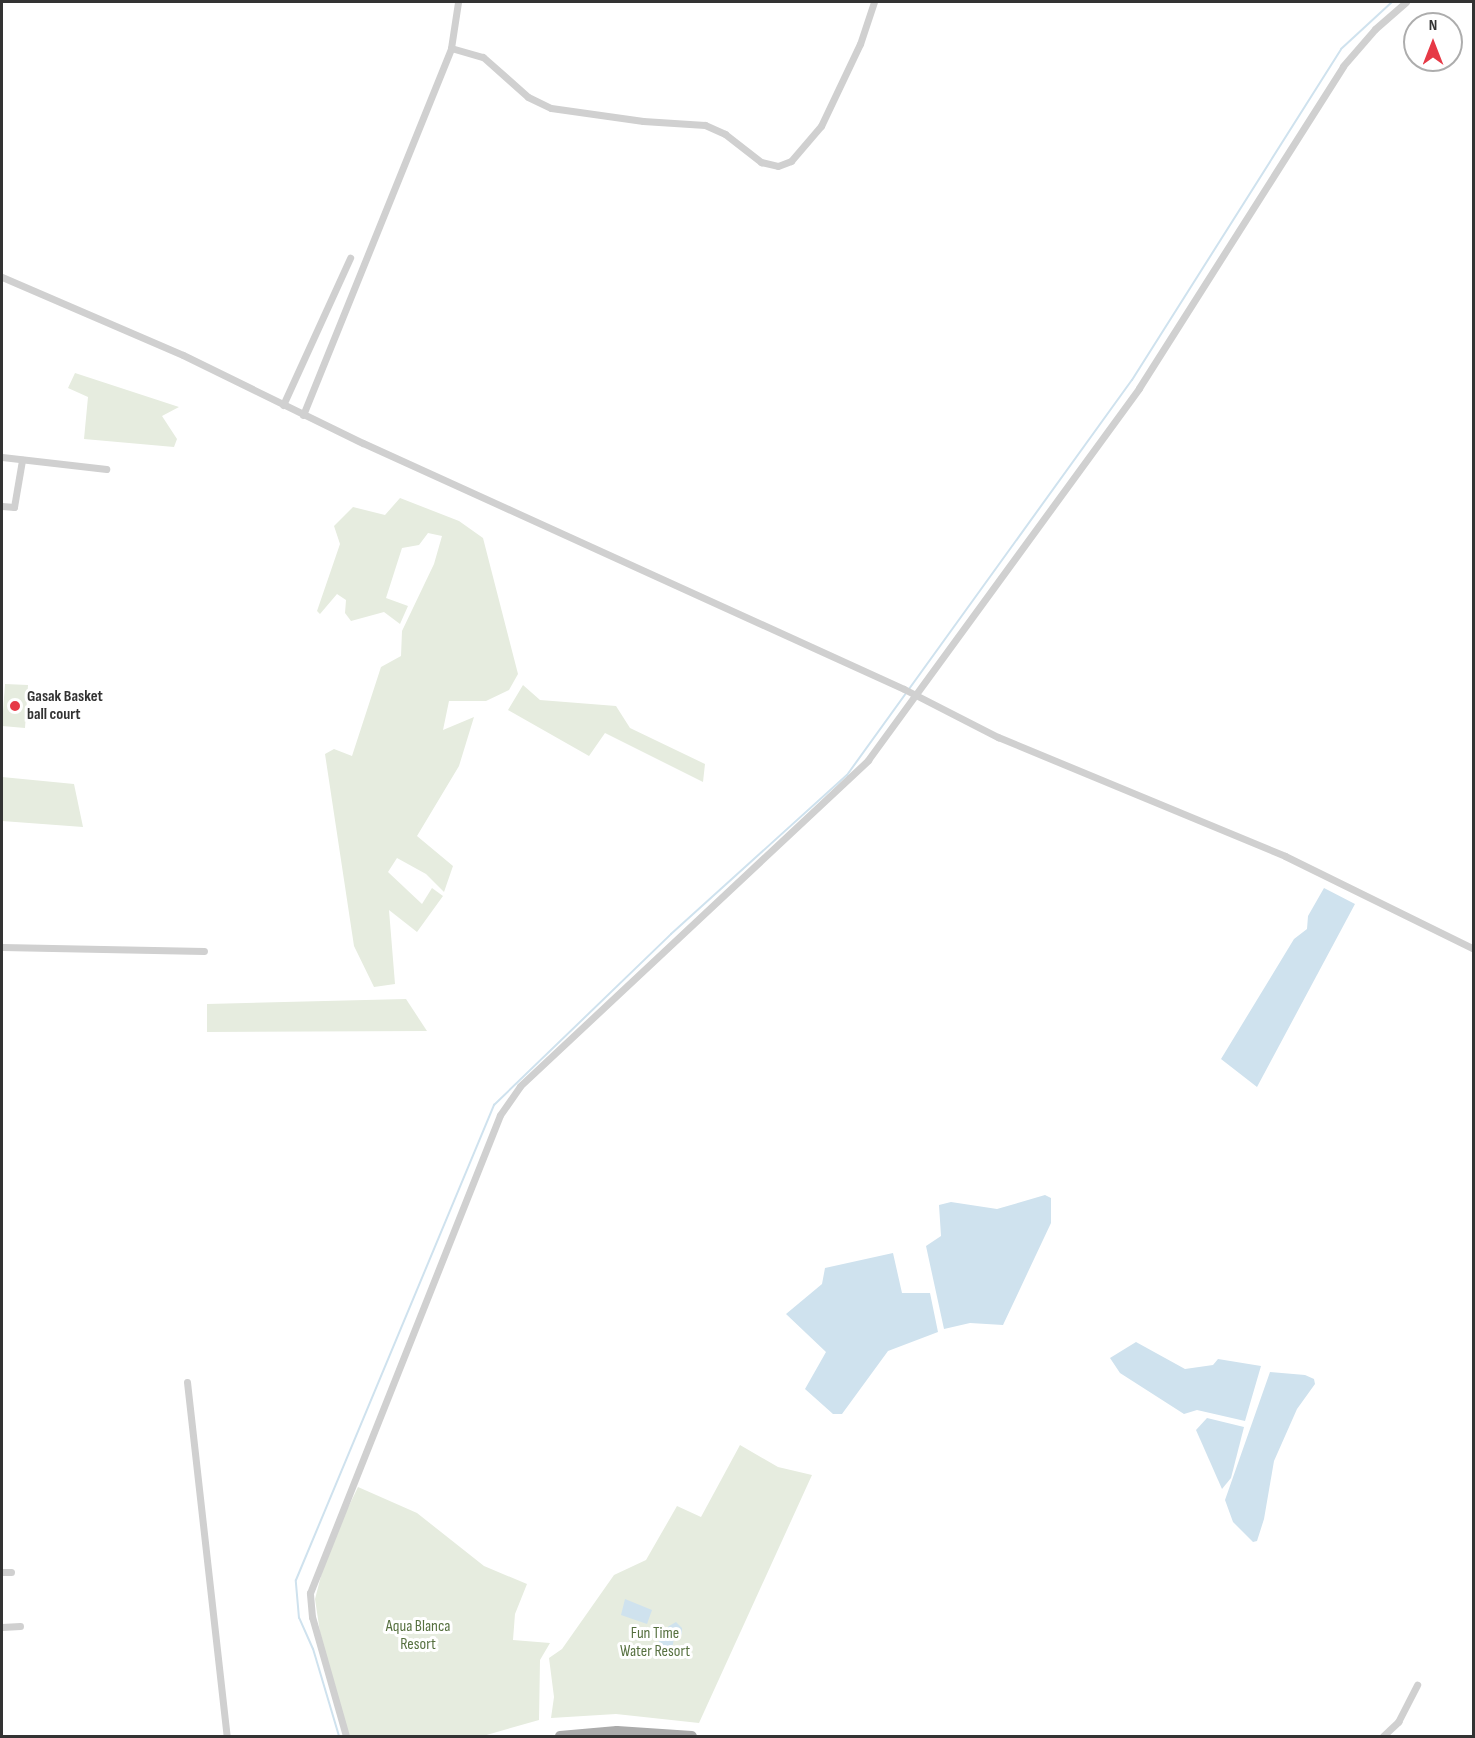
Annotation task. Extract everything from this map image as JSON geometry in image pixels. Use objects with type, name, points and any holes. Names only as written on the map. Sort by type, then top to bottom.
[{"type":"main road","points":[[560,1737],[618,1731],[692,1737]]},
{"type":"street","points":[[303,415],[451,48],[458,2]]},
{"type":"street","points":[[451,48],[483,57],[528,97],[551,108],[643,122],[705,125],[725,134],[761,162],[778,166],[791,160],[821,126],[860,44],[874,2]]},
{"type":"street","points":[[346,1737],[312,1617],[310,1593],[500,1115],[520,1086],[853,777],[910,692],[1139,388],[1343,66],[1375,29],[1406,2]]},
{"type":"street","points":[[283,405],[350,258]]},
{"type":"street","points":[[2,277],[183,355],[303,415],[910,692],[1085,776],[1275,851],[1473,949]]},
{"type":"street","points":[[2,457],[106,468]]},
{"type":"street","points":[[2,506],[14,507],[22,460]]},
{"type":"street","points":[[2,947],[204,951]]},
{"type":"street","points":[[187,1382],[227,1737]]},
{"type":"street","points":[[2,1572],[11,1572]]},
{"type":"street","points":[[2,1627],[20,1626]]},
{"type":"street","points":[[1383,1737],[1398,1722],[1417,1685]]},
{"type":"green space","points":[[75,373],[179,407],[162,416],[177,439],[174,447],[84,439],[88,397],[68,388]]},
{"type":"green space","points":[[400,498],[459,521],[483,538],[518,674],[509,690],[486,701],[449,701],[443,730],[474,717],[459,766],[417,836],[453,866],[444,892],[426,874],[397,858],[388,872],[422,904],[432,888],[443,896],[417,932],[389,910],[395,984],[374,987],[354,946],[325,754],[334,749],[352,756],[381,667],[401,656],[402,631],[434,564],[442,536],[428,533],[419,545],[402,548],[386,598],[408,606],[400,624],[384,612],[351,621],[345,613],[346,600],[337,594],[320,614],[317,611],[340,544],[334,526],[353,507],[385,515]]},
{"type":"green space","name":"Gasak Basket ball court","points":[[5,684],[28,685],[25,728],[2,726]]},
{"type":"green space","points":[[523,685],[540,700],[616,706],[630,728],[705,764],[703,782],[605,733],[589,756],[508,710]]},
{"type":"green space","points":[[2,777],[74,784],[83,827],[2,821]]},
{"type":"green space","points":[[406,999],[427,1031],[207,1032],[207,1004]]},
{"type":"green space","name":"Fun Time Water Resort","points":[[740,1445],[778,1467],[812,1475],[699,1723],[616,1714],[551,1718],[554,1697],[549,1658],[562,1649],[614,1575],[646,1560],[677,1506],[701,1517]]},
{"type":"green space","name":"Aqua Blanca Resort","points":[[358,1487],[417,1513],[484,1566],[527,1584],[515,1614],[513,1640],[550,1643],[540,1660],[539,1720],[483,1736],[348,1736],[322,1646],[315,1599],[328,1549]]},
{"type":"water","points":[[1324,888],[1355,904],[1257,1087],[1221,1059],[1294,939],[1307,929],[1308,916]]},
{"type":"water","points":[[1045,1195],[1051,1198],[1051,1223],[1003,1325],[970,1323],[944,1329],[926,1246],[941,1236],[939,1205],[951,1202],[997,1209]]},
{"type":"water","points":[[893,1253],[902,1293],[930,1293],[938,1332],[888,1351],[842,1414],[833,1414],[805,1389],[826,1352],[786,1314],[822,1284],[825,1268]]},
{"type":"water","points":[[1136,1342],[1185,1369],[1213,1365],[1218,1359],[1261,1366],[1245,1421],[1197,1410],[1184,1414],[1120,1373],[1110,1358]]},
{"type":"water","points":[[1270,1372],[1305,1375],[1314,1379],[1315,1384],[1297,1409],[1274,1461],[1264,1519],[1257,1541],[1253,1542],[1233,1522],[1225,1500]]},
{"type":"water","points":[[1207,1418],[1244,1427],[1231,1478],[1222,1489],[1196,1430]]},
{"type":"water","points":[[625,1599],[652,1610],[647,1624],[621,1615]]},
{"type":"water","points":[[676,1622],[682,1628],[682,1634],[674,1639],[671,1653],[665,1653],[659,1647],[659,1632]]},
{"type":"waterway","points":[[339,1736],[313,1649],[299,1618],[296,1580],[494,1105],[671,934],[847,775],[1132,380],[1341,49],[1392,2]]},
{"type":"place","name":"Gasak Basket ball court","points":[[15,706]]}]
